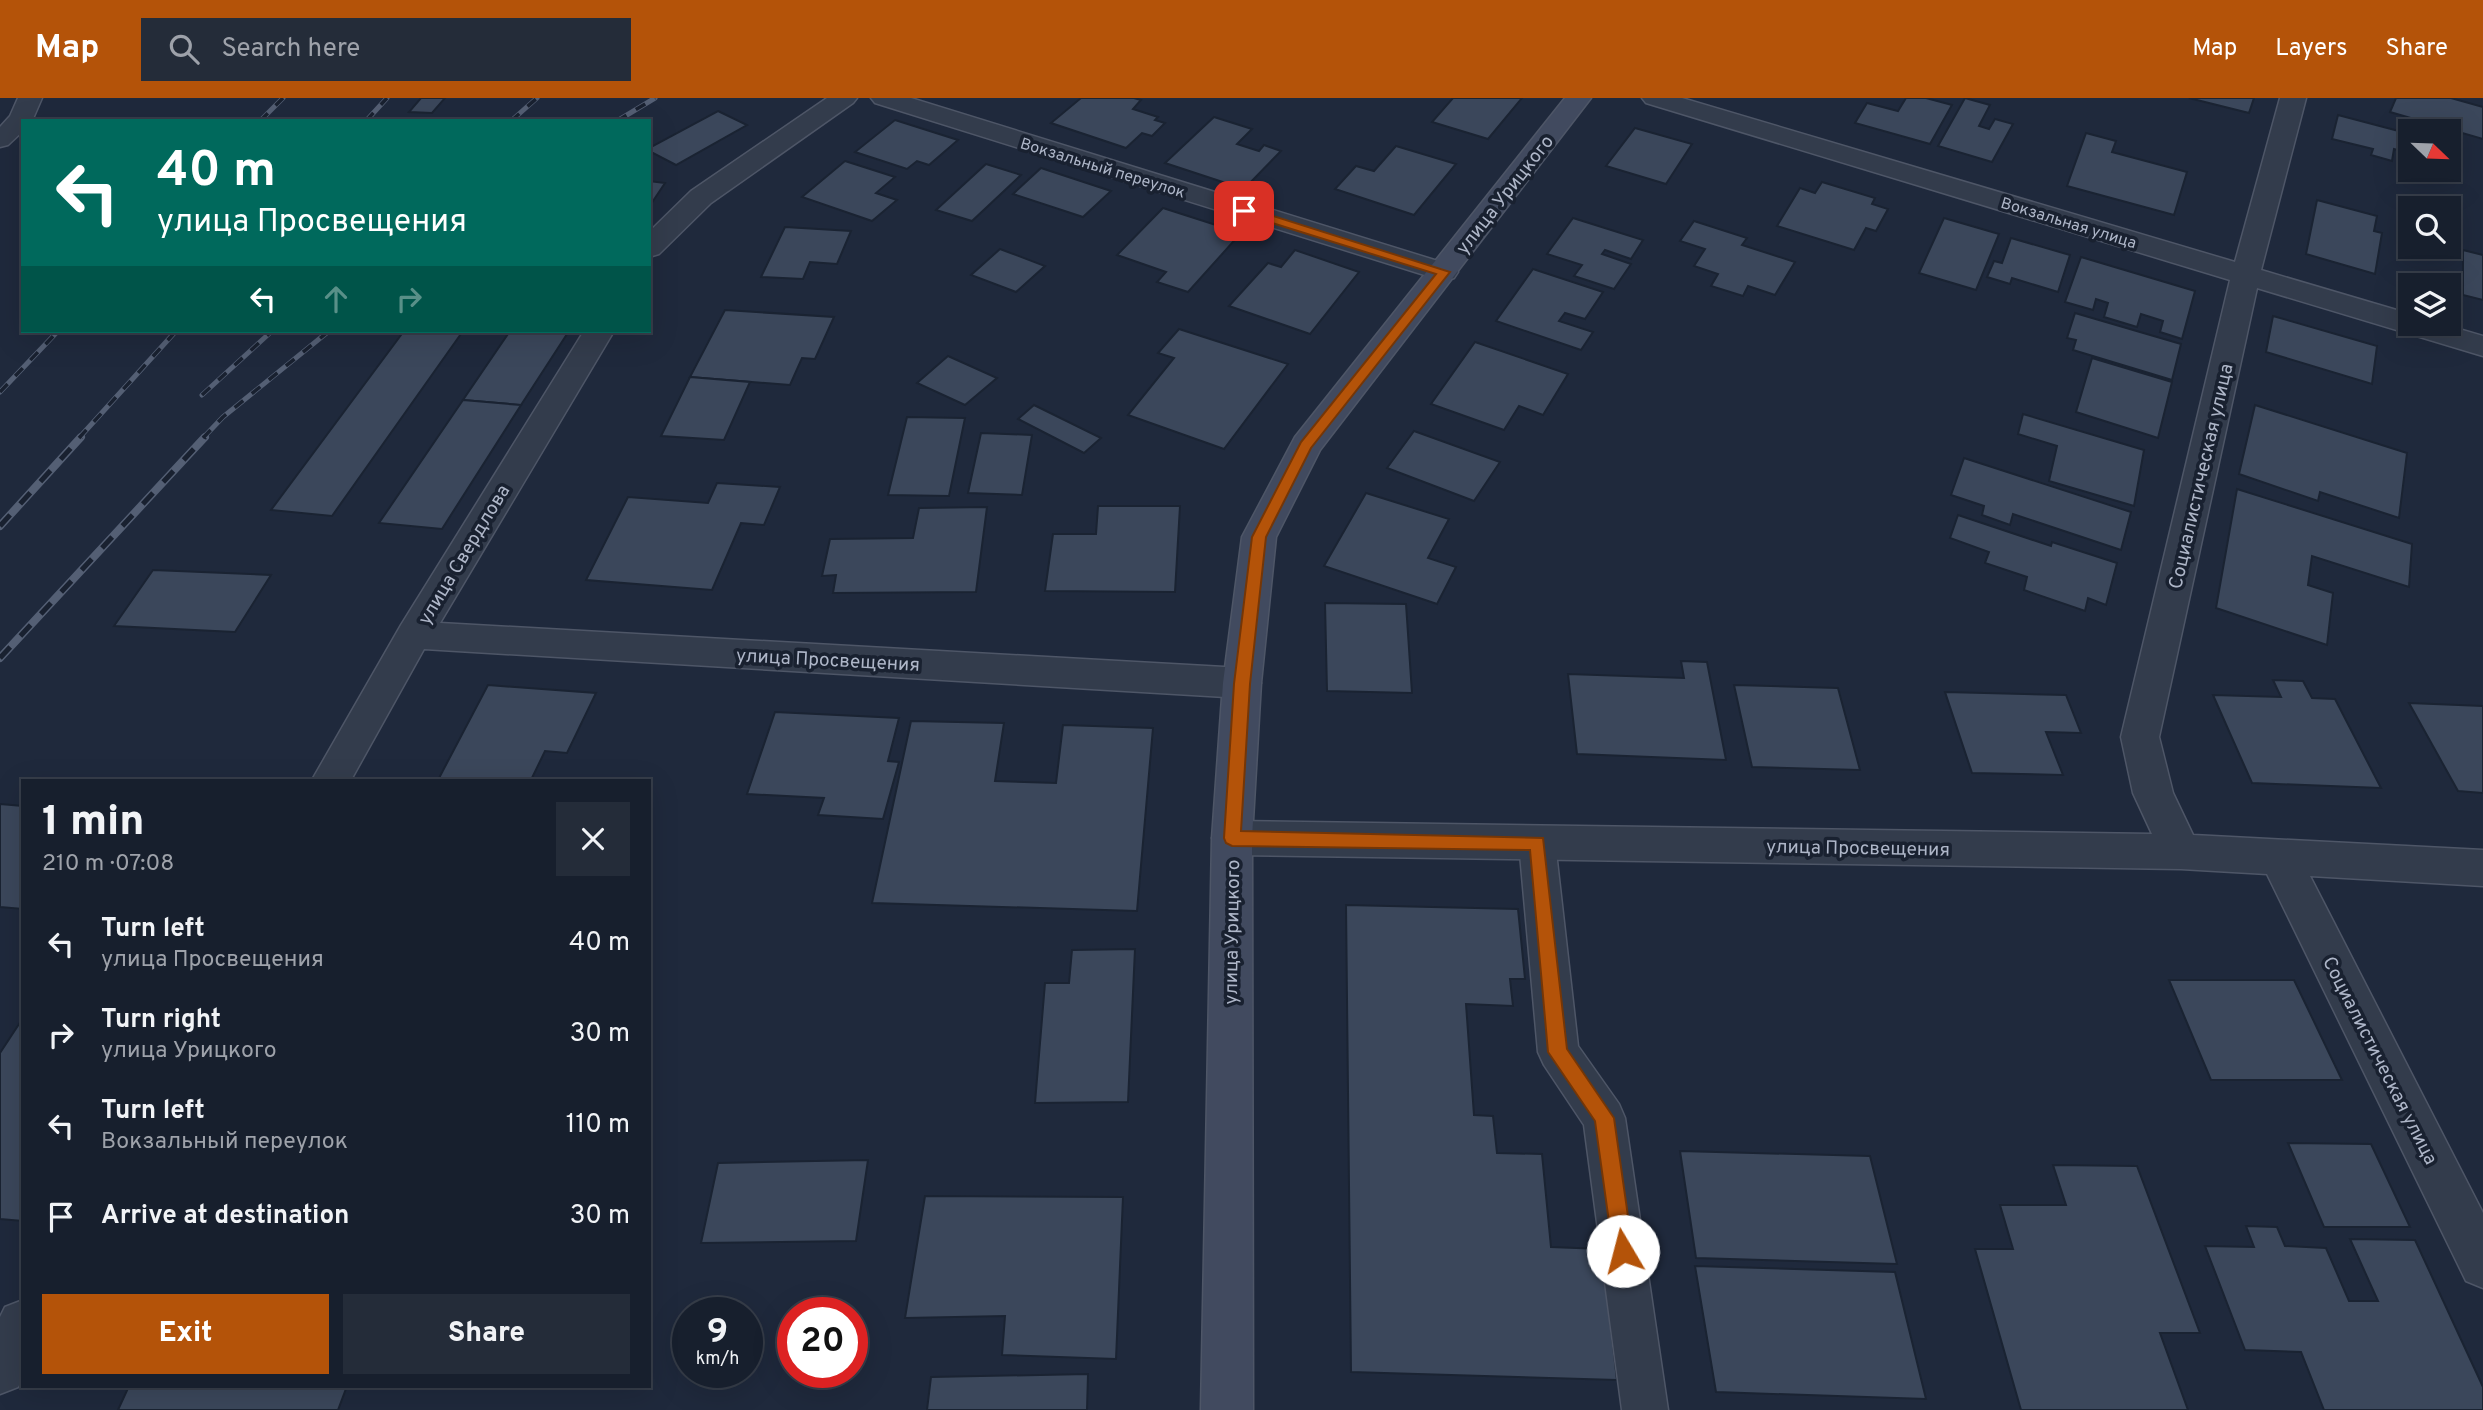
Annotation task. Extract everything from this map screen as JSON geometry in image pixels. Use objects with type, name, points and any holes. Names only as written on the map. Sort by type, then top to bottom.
[{"type":"main road","name":"улица Урицкого","points":[[1227,1410],[1232,838],[1242,684],[1259,537],[1306,445],[1578,98]]},
{"type":"street","points":[[651,246],[701,197],[844,98]]},
{"type":"street","name":"Вокзальный переулок","points":[[884,98],[1444,272]]},
{"type":"street","name":"Вокзальная улица","points":[[1655,98],[2483,346]]},
{"type":"street","name":"Социалистическая улица","points":[[2181,852],[2154,793],[2140,737],[2246,274],[2293,98]]},
{"type":"street","name":"улица Свердлова","points":[[332,779],[414,635],[598,333]]},
{"type":"street","name":"улица Просвещения","points":[[414,635],[1242,684]]},
{"type":"street","name":"улица Просвещения","points":[[1232,838],[2181,852],[2483,868]]},
{"type":"street","name":"Социалистическая улица","points":[[2279,856],[2483,1264]]},
{"type":"street","points":[[0,1369],[21,1329]]},
{"type":"lane","points":[[0,140],[21,119],[30,98]]},
{"type":"lane","points":[[1537,843],[1558,1052],[1604,1118],[1645,1410]]},
{"type":"building","points":[[421,98],[445,98],[432,113],[409,112]]},
{"type":"building","points":[[1081,98],[1141,100],[1133,109],[1158,117],[1155,120],[1165,123],[1152,136],[1142,133],[1126,148],[1051,123]]},
{"type":"building","points":[[1453,98],[1522,98],[1488,139],[1432,122]]},
{"type":"building","points":[[1906,98],[1926,98],[1952,105],[1930,144],[1855,123],[1867,103],[1898,111]]},
{"type":"building","points":[[1965,98],[1990,105],[1979,126],[1989,129],[1995,119],[2013,124],[1992,162],[1938,146]]},
{"type":"building","points":[[2189,98],[2254,98],[2249,113]]},
{"type":"building","points":[[2396,98],[2451,98],[2483,107],[2483,139],[2461,133],[2461,119],[2414,119],[2390,112]]},
{"type":"building","points":[[718,111],[747,125],[676,165],[651,152],[651,147]]},
{"type":"building","points":[[2338,115],[2398,131],[2398,150],[2394,149],[2392,161],[2371,155],[2373,149],[2332,139]]},
{"type":"building","points":[[1214,117],[1252,129],[1237,144],[1259,151],[1264,145],[1281,151],[1244,189],[1165,163]]},
{"type":"building","points":[[895,120],[958,140],[929,165],[917,161],[907,169],[855,152]]},
{"type":"building","points":[[1635,128],[1692,144],[1666,184],[1606,166]]},
{"type":"building","points":[[2086,133],[2116,141],[2112,152],[2187,172],[2174,215],[2067,186]]},
{"type":"building","points":[[1396,146],[1456,164],[1414,215],[1335,189],[1356,166],[1374,171]]},
{"type":"building","points":[[845,161],[895,177],[876,193],[897,200],[872,221],[802,197]]},
{"type":"building","points":[[986,164],[1021,175],[972,221],[936,210]]},
{"type":"building","points":[[1041,168],[1111,191],[1083,217],[1013,194]]},
{"type":"building","points":[[651,181],[665,183],[651,204]]},
{"type":"building","points":[[1822,182],[1875,198],[1872,204],[1888,209],[1876,231],[1866,228],[1854,250],[1777,226],[1800,188],[1815,193]]},
{"type":"building","points":[[2317,200],[2377,216],[2374,231],[2382,233],[2375,274],[2306,254]]},
{"type":"building","points":[[1163,208],[1241,233],[1188,292],[1157,282],[1166,272],[1117,255]]},
{"type":"building","points":[[1573,218],[1643,240],[1631,259],[1605,250],[1602,254],[1631,264],[1614,289],[1574,276],[1582,265],[1547,254]]},
{"type":"building","points":[[1944,218],[1999,234],[1976,290],[1919,273]]},
{"type":"building","points":[[1694,221],[1747,238],[1742,245],[1795,262],[1775,295],[1748,286],[1743,296],[1711,286],[1718,274],[1694,266],[1705,249],[1680,241]]},
{"type":"building","points":[[785,227],[851,231],[837,264],[810,262],[803,279],[761,277]]},
{"type":"building","points":[[2011,238],[2070,255],[2058,292],[2012,278],[2010,284],[1987,277],[1994,261],[2002,263]]},
{"type":"building","points":[[1000,249],[1045,266],[1016,292],[971,275]]},
{"type":"building","points":[[1295,250],[1359,272],[1310,334],[1229,306],[1268,263],[1281,267]]},
{"type":"building","points":[[2463,250],[2483,255],[2483,300],[2463,295]]},
{"type":"building","points":[[2081,257],[2195,291],[2182,339],[2160,332],[2163,321],[2141,314],[2137,327],[2104,317],[2108,303],[2096,299],[2093,310],[2065,302]]},
{"type":"building","points":[[1533,269],[1603,292],[1585,319],[1565,313],[1559,321],[1593,332],[1581,350],[1496,321]]},
{"type":"building","points":[[725,310],[834,317],[815,359],[802,358],[790,385],[690,377]]},
{"type":"building","points":[[2075,313],[2181,344],[2172,380],[2073,350],[2076,340],[2067,338]]},
{"type":"building","points":[[2273,316],[2377,346],[2372,384],[2266,352]]},
{"type":"building","points":[[1179,329],[1288,364],[1224,449],[1128,415],[1174,358],[1158,353]]},
{"type":"building","points":[[403,333],[462,333],[332,516],[271,510]]},
{"type":"building","points":[[509,333],[568,333],[521,405],[463,400]]},
{"type":"building","points":[[1475,342],[1568,374],[1543,415],[1519,406],[1504,430],[1431,404]]},
{"type":"building","points":[[948,356],[997,378],[965,405],[917,383]]},
{"type":"building","points":[[2092,358],[2172,382],[2158,438],[2076,412]]},
{"type":"building","points":[[690,377],[750,382],[724,440],[661,436]]},
{"type":"building","points":[[463,400],[521,405],[442,529],[379,523]]},
{"type":"building","points":[[1034,405],[1101,438],[1084,453],[1018,419]]},
{"type":"building","points":[[2255,405],[2407,453],[2399,518],[2320,492],[2318,501],[2239,474]]},
{"type":"building","points":[[2023,414],[2144,450],[2134,506],[2049,481],[2057,446],[2018,434]]},
{"type":"building","points":[[907,417],[965,418],[949,496],[888,495]]},
{"type":"building","points":[[1414,431],[1500,462],[1474,501],[1387,468]]},
{"type":"building","points":[[981,433],[1032,435],[1022,495],[968,493]]},
{"type":"building","points":[[1964,458],[2131,512],[2121,550],[2013,514],[2010,525],[1982,515],[1984,506],[1951,495]]},
{"type":"building","points":[[717,483],[780,487],[764,525],[741,523],[712,590],[586,580],[628,497],[708,503]]},
{"type":"building","points":[[2237,489],[2412,544],[2409,587],[2312,556],[2308,585],[2333,593],[2327,645],[2216,608]]},
{"type":"building","points":[[1366,493],[1449,519],[1428,558],[1456,567],[1437,604],[1324,566]]},
{"type":"building","points":[[1098,506],[1180,506],[1175,592],[1045,591],[1053,534],[1096,534]]},
{"type":"building","points":[[987,507],[976,592],[833,593],[836,575],[822,576],[830,539],[913,538],[919,508]]},
{"type":"building","points":[[1958,515],[2051,546],[2052,542],[2117,563],[2106,605],[2088,598],[2085,611],[2024,590],[2027,577],[1985,563],[1989,552],[1950,538]]},
{"type":"building","points":[[153,570],[271,575],[235,632],[114,626]]},
{"type":"building","points":[[1325,603],[1406,604],[1412,693],[1327,691]]},
{"type":"building","points":[[1681,661],[1707,662],[1726,760],[1577,754],[1568,674],[1684,678]]},
{"type":"building","points":[[2273,680],[2303,681],[2312,698],[2335,699],[2381,788],[2252,783],[2213,695],[2281,697]]},
{"type":"building","points":[[488,685],[596,693],[567,753],[545,751],[531,779],[439,779]]},
{"type":"building","points":[[1734,685],[1838,688],[1860,770],[1752,767]]},
{"type":"building","points":[[1945,692],[2066,695],[2081,733],[2046,732],[2063,775],[1972,773]]},
{"type":"building","points":[[2409,703],[2483,706],[2483,793],[2458,791]]},
{"type":"building","points":[[775,712],[899,718],[888,761],[899,762],[883,819],[818,815],[824,798],[747,794]]},
{"type":"building","points":[[911,721],[1004,723],[995,781],[1056,783],[1063,725],[1153,728],[1137,911],[872,903]]},
{"type":"building","points":[[0,804],[21,806],[21,909],[0,907]]},
{"type":"building","points":[[1346,905],[1518,909],[1525,979],[1510,979],[1513,1006],[1466,1004],[1474,1115],[1493,1116],[1497,1153],[1542,1154],[1551,1247],[1602,1249],[1617,1380],[1351,1372]]},
{"type":"building","points":[[1135,949],[1128,1102],[1035,1103],[1045,983],[1069,983],[1072,950]]},
{"type":"building","points":[[2169,980],[2294,980],[2342,1080],[2211,1080]]},
{"type":"building","points":[[21,1021],[21,1221],[0,1219],[0,1053]]},
{"type":"building","points":[[2288,1143],[2371,1144],[2410,1227],[2324,1227]]},
{"type":"building","points":[[1680,1151],[1870,1156],[1897,1264],[1696,1258]]},
{"type":"building","points":[[868,1160],[856,1241],[701,1243],[718,1163]]},
{"type":"building","points":[[2053,1165],[2137,1166],[2200,1333],[2160,1333],[2188,1410],[2021,1410],[1975,1249],[2013,1249],[2000,1205],[2066,1205]]},
{"type":"building","points":[[925,1196],[1123,1197],[1116,1359],[1002,1355],[1005,1316],[905,1318]]},
{"type":"building","points":[[2246,1226],[2277,1227],[2285,1246],[2326,1248],[2349,1301],[2378,1301],[2350,1239],[2415,1240],[2483,1387],[2483,1410],[2324,1410],[2301,1352],[2245,1350],[2205,1246],[2254,1247]]},
{"type":"building","points":[[1695,1266],[1895,1272],[1926,1399],[1716,1392]]},
{"type":"building","points":[[1088,1374],[1087,1410],[927,1410],[931,1377]]},
{"type":"building","points":[[128,1388],[346,1388],[338,1410],[118,1410]]},
{"type":"railway","points":[[262,119],[283,98]]},
{"type":"railway","points":[[368,119],[387,98]]},
{"type":"railway","points":[[513,119],[537,98]]},
{"type":"railway","points":[[620,119],[655,98]]},
{"type":"railway","points":[[0,392],[56,333]]},
{"type":"railway","points":[[79,438],[174,333]]},
{"type":"railway","points":[[202,395],[270,333]]},
{"type":"railway","points":[[203,438],[223,417],[327,333]]},
{"type":"railway","points":[[0,526],[81,437]]},
{"type":"railway","points":[[0,658],[205,437]]},
{"type":"route","points":[[1244,211],[1444,272],[1306,445],[1259,537],[1242,684],[1232,838],[1537,843],[1558,1052],[1604,1118],[1623,1251]]}]
